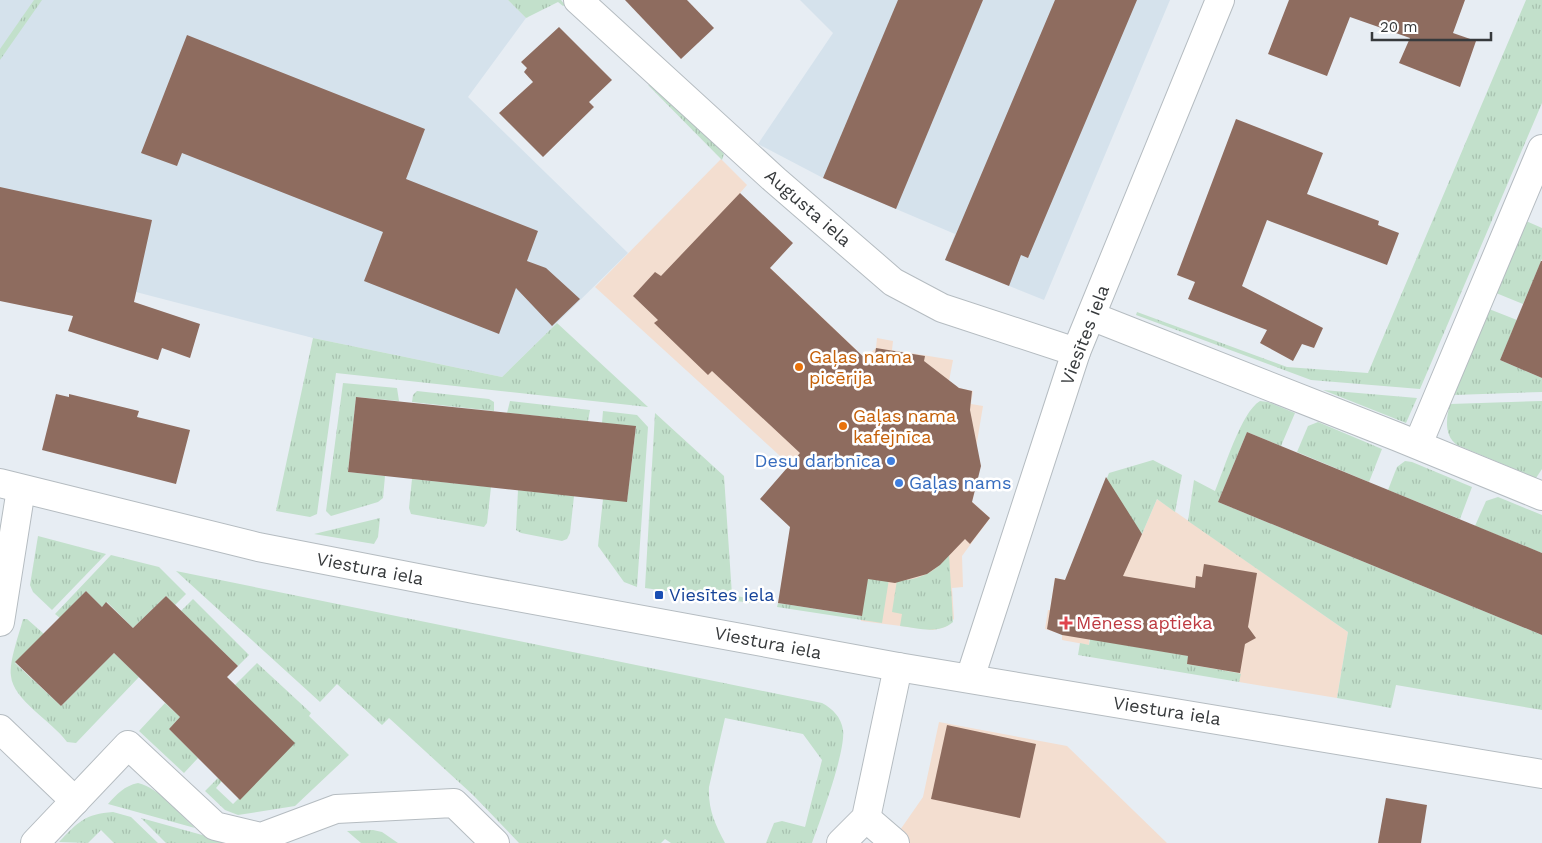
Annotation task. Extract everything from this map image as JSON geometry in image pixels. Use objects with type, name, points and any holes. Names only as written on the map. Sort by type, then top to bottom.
[{"type":"street","name":"Augusta iela","points":[[578,0],[776,180],[893,282],[942,308],[1076,352]]},
{"type":"street","name":"Viesītes iela","points":[[970,678],[1076,352],[1220,0]]},
{"type":"street","points":[[1418,444],[1542,149]]},
{"type":"street","points":[[1091,316],[1418,444],[1542,496]]},
{"type":"street","points":[[0,622],[10,486]]},
{"type":"street","name":"Viestura iela","points":[[10,486],[258,547],[898,667],[1542,774]]},
{"type":"street","points":[[841,843],[866,818],[898,667]]},
{"type":"street","points":[[0,729],[75,801]]},
{"type":"street","points":[[35,843],[128,745],[215,826],[261,838],[336,809],[454,803],[495,843]]},
{"type":"street","points":[[866,818],[895,843]]},
{"type":"shaded area","points":[[0,0],[508,0],[526,18],[468,97],[628,253],[502,377],[313,338],[136,292],[0,263]]},
{"type":"shaded area","points":[[800,0],[1170,0],[1044,300],[945,260],[955,234],[823,178],[758,144],[833,33]]},
{"type":"shaded area","points":[[721,159],[747,185],[740,193],[770,268],[865,358],[876,348],[877,338],[893,341],[892,350],[953,360],[949,381],[959,388],[973,391],[971,404],[983,406],[976,448],[977,480],[970,500],[990,518],[962,556],[963,587],[952,588],[954,619],[945,627],[933,630],[861,621],[873,547],[814,487],[595,287]]},
{"type":"shaded area","points":[[1157,499],[1348,632],[1337,698],[1239,682],[1240,674],[1238,673],[1187,664],[1189,656],[1089,639],[1089,645],[1062,640],[1062,634],[1045,629],[1055,578],[1065,580],[1142,534]]},
{"type":"shaded area","points":[[939,722],[1067,746],[1167,843],[891,843],[923,797]]},
{"type":"green space","points":[[34,0],[42,0],[0,60],[0,49]]},
{"type":"green space","points":[[508,0],[561,0],[565,5],[563,6],[558,2],[526,18]]},
{"type":"green space","points":[[1526,0],[1542,0],[1542,103],[1420,389],[1311,380],[1136,315],[1137,312],[1287,367],[1368,373]]},
{"type":"green space","points":[[648,85],[653,86],[710,137],[724,154],[722,160]]},
{"type":"green space","points":[[1526,221],[1542,228],[1542,259],[1523,304],[1496,293]]},
{"type":"green space","points":[[1489,309],[1517,320],[1500,360],[1542,378],[1542,392],[1454,395]]},
{"type":"green space","points":[[557,323],[648,407],[336,373],[317,514],[310,517],[276,511],[313,338],[502,377]]},
{"type":"green space","points":[[343,383],[397,388],[399,401],[356,397],[348,472],[385,476],[383,498],[378,502],[331,516],[326,511]]},
{"type":"green space","points":[[1323,390],[1417,398],[1406,423]]},
{"type":"green space","points":[[417,391],[489,399],[494,402],[494,411],[412,402],[413,395]]},
{"type":"green space","points":[[510,401],[590,410],[588,421],[507,413]]},
{"type":"green space","points":[[1260,401],[1268,402],[1295,413],[1281,446],[1247,432],[1218,502],[1542,635],[1542,710],[1396,685],[1391,708],[1337,698],[1348,632],[1188,521],[1194,480],[1215,491],[1228,456],[1246,417]]},
{"type":"green space","points":[[1542,401],[1542,469],[1536,478],[1457,445],[1448,432],[1447,421],[1450,404]]},
{"type":"green space","points":[[603,411],[637,415],[648,427],[637,587],[624,582],[598,546],[603,499],[627,501],[636,427],[602,423]]},
{"type":"green space","points":[[655,413],[724,476],[732,595],[751,599],[751,603],[645,588]]},
{"type":"green space","points":[[1318,422],[1382,449],[1369,482],[1297,452],[1308,426]]},
{"type":"green space","points":[[1153,460],[1182,475],[1175,512],[1157,499],[1142,534],[1105,483],[1109,473]]},
{"type":"green space","points":[[1405,461],[1412,462],[1472,487],[1460,519],[1388,490],[1397,467]]},
{"type":"green space","points":[[412,479],[491,487],[487,523],[484,527],[411,514],[409,508]]},
{"type":"green space","points":[[518,490],[574,496],[570,533],[567,539],[562,541],[521,533],[516,530]]},
{"type":"green space","points":[[1498,497],[1542,515],[1542,553],[1475,526],[1486,501]]},
{"type":"green space","points":[[380,518],[378,537],[374,544],[314,534]]},
{"type":"green space","points":[[38,536],[106,554],[52,610],[33,592],[30,585]]},
{"type":"green space","points":[[949,554],[953,622],[934,630],[900,626],[902,614],[892,612],[897,580],[912,579],[926,574],[939,566]]},
{"type":"green space","points":[[111,555],[159,567],[186,594],[175,605],[166,596],[133,628],[107,602],[102,607],[86,591],[60,618],[55,614]]},
{"type":"green space","points":[[870,566],[889,579],[882,623],[777,607],[778,603],[861,616]]},
{"type":"green space","points":[[176,571],[822,703],[830,708],[838,717],[842,725],[843,740],[832,786],[812,843],[766,843],[774,823],[782,821],[805,827],[822,760],[803,734],[725,718],[709,787],[709,795],[713,816],[725,843],[671,843],[665,839],[661,843],[519,843],[473,795],[389,718],[382,725],[337,684],[320,702]]},
{"type":"green space","points":[[193,599],[249,655],[238,666],[181,611]]},
{"type":"green space","points":[[23,619],[27,619],[44,634],[15,663],[61,706],[114,653],[139,677],[76,743],[67,742],[26,702],[13,685],[11,663]]},
{"type":"green space","points":[[1090,639],[1189,656],[1187,664],[1241,674],[1239,682],[1078,655],[1080,643],[1089,645]]},
{"type":"green space","points":[[257,663],[311,713],[309,716],[349,755],[295,806],[238,815],[225,810],[205,791],[218,778],[222,781],[216,788],[233,804],[239,798],[235,685]]},
{"type":"green space","points":[[165,703],[180,717],[169,729],[198,758],[184,773],[139,731]]},
{"type":"green space","points":[[138,783],[162,796],[195,828],[108,804],[125,788]]},
{"type":"green space","points":[[113,812],[131,817],[158,843],[114,843],[101,830],[88,843],[59,842],[83,820],[95,815]]},
{"type":"green space","points":[[141,818],[231,843],[166,843]]},
{"type":"green space","points":[[373,830],[382,832],[398,843],[361,843],[347,831]]},
{"type":"building","points":[[625,0],[687,0],[714,28],[681,59]]},
{"type":"building","points":[[898,0],[983,0],[896,209],[823,178]]},
{"type":"building","points":[[1055,0],[1137,0],[1028,258],[1021,255],[1009,286],[945,260]]},
{"type":"building","points":[[1289,0],[1465,0],[1453,33],[1476,41],[1460,87],[1399,63],[1410,38],[1350,17],[1327,76],[1268,54]]},
{"type":"building","points":[[559,27],[612,80],[589,102],[594,107],[543,157],[499,113],[533,82],[524,72],[527,68],[521,62]]},
{"type":"building","points":[[187,35],[425,129],[406,179],[538,231],[527,261],[546,268],[580,299],[552,326],[516,288],[499,334],[364,281],[383,232],[182,153],[177,166],[141,153]]},
{"type":"building","points":[[1236,119],[1323,153],[1307,194],[1379,221],[1378,225],[1399,233],[1387,265],[1267,220],[1242,286],[1323,328],[1314,348],[1302,344],[1293,361],[1260,343],[1267,330],[1188,299],[1195,282],[1177,275]]},
{"type":"building","points":[[0,187],[152,220],[134,302],[200,324],[190,358],[162,348],[158,360],[68,331],[73,316],[0,301]]},
{"type":"building","points":[[740,193],[793,243],[770,268],[873,366],[876,348],[925,356],[924,361],[959,388],[972,391],[970,410],[981,466],[972,502],[990,518],[970,544],[965,539],[940,565],[927,574],[895,583],[868,579],[862,616],[778,603],[790,527],[760,499],[800,453],[712,371],[708,375],[654,323],[658,320],[633,296],[655,272],[661,276]]},
{"type":"building","points":[[1542,261],[1542,378],[1500,360]]},
{"type":"building","points":[[56,394],[69,397],[69,394],[139,411],[137,417],[190,430],[176,484],[42,450]]},
{"type":"building","points":[[356,397],[636,426],[627,502],[348,472]]},
{"type":"building","points":[[1247,432],[1542,553],[1542,635],[1218,502]]},
{"type":"building","points":[[1106,477],[1142,534],[1123,576],[1195,588],[1196,576],[1202,577],[1204,564],[1257,573],[1248,627],[1256,638],[1245,644],[1240,673],[1187,664],[1188,656],[1062,635],[1047,629],[1055,578],[1065,580]]},
{"type":"building","points":[[86,591],[102,607],[106,602],[133,628],[166,596],[238,666],[227,677],[295,743],[240,800],[169,729],[180,717],[114,653],[61,706],[15,662]]},
{"type":"building","points":[[947,725],[1036,744],[1020,818],[931,799]]},
{"type":"building","points":[[1386,798],[1427,805],[1421,843],[1378,843]]},
{"type":"place","name":"Gaļas nama picērija","points":[[799,367]]},
{"type":"place","name":"Gaļas nama kafejnīca","points":[[843,426]]},
{"type":"place","name":"Desu darbnīca","points":[[891,461]]},
{"type":"place","name":"Gaļas nams","points":[[899,483]]},
{"type":"place","name":"Viesītes iela","points":[[659,595]]},
{"type":"place","name":"Mēness aptieka","points":[[1066,623]]}]
